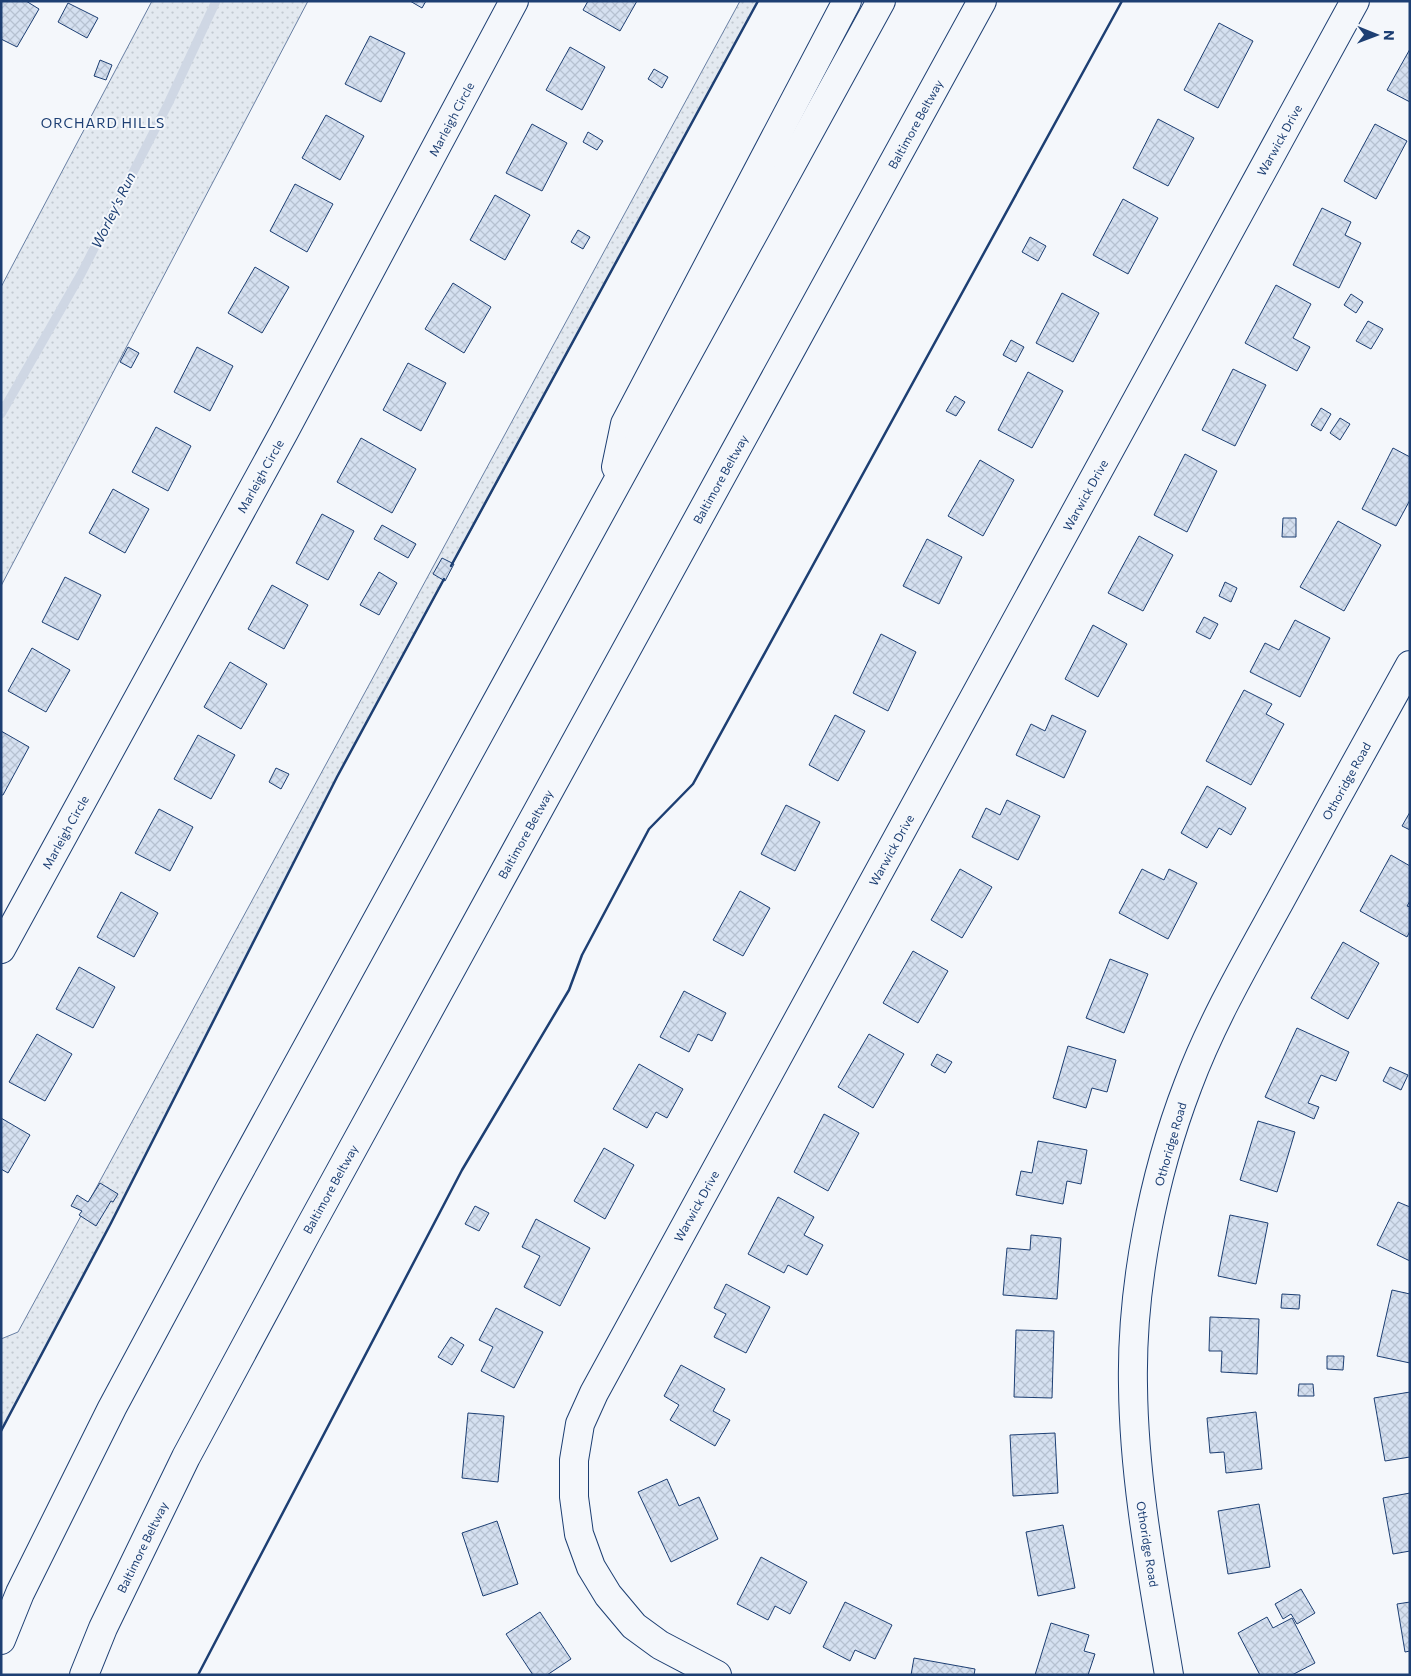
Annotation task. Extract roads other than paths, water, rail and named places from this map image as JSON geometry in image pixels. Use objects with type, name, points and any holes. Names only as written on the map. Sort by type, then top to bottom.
[{"type":"main road","name":"Marleigh Circle","points":[[1,949],[284,432],[514,1]]},
{"type":"main road","points":[[609,497],[625,424],[847,1]]},
{"type":"main road","points":[[1,1640],[20,1593],[112,1408],[239,1172],[881,1]]},
{"type":"main road","name":"Baltimore Beltway","points":[[84,1675],[103,1628],[190,1448],[316,1214],[982,1]]},
{"type":"main road","name":"Warwick Drive","points":[[717,1675],[660,1646],[634,1626],[608,1595],[591,1567],[579,1534],[574,1497],[574,1460],[580,1424],[604,1375],[1355,1]]},
{"type":"main road","name":"Othoridge Road","points":[[1169,1675],[1146,1540],[1136,1455],[1132,1384],[1135,1312],[1146,1236],[1164,1161],[1188,1084],[1218,1017],[1410,665]]},
{"type":"waterway","name":"Worley's Run","points":[[1,414],[81,274],[168,104],[216,1]]},
{"type":"district","name":"ORCHARD HILLS","points":[[103,122]]}]
